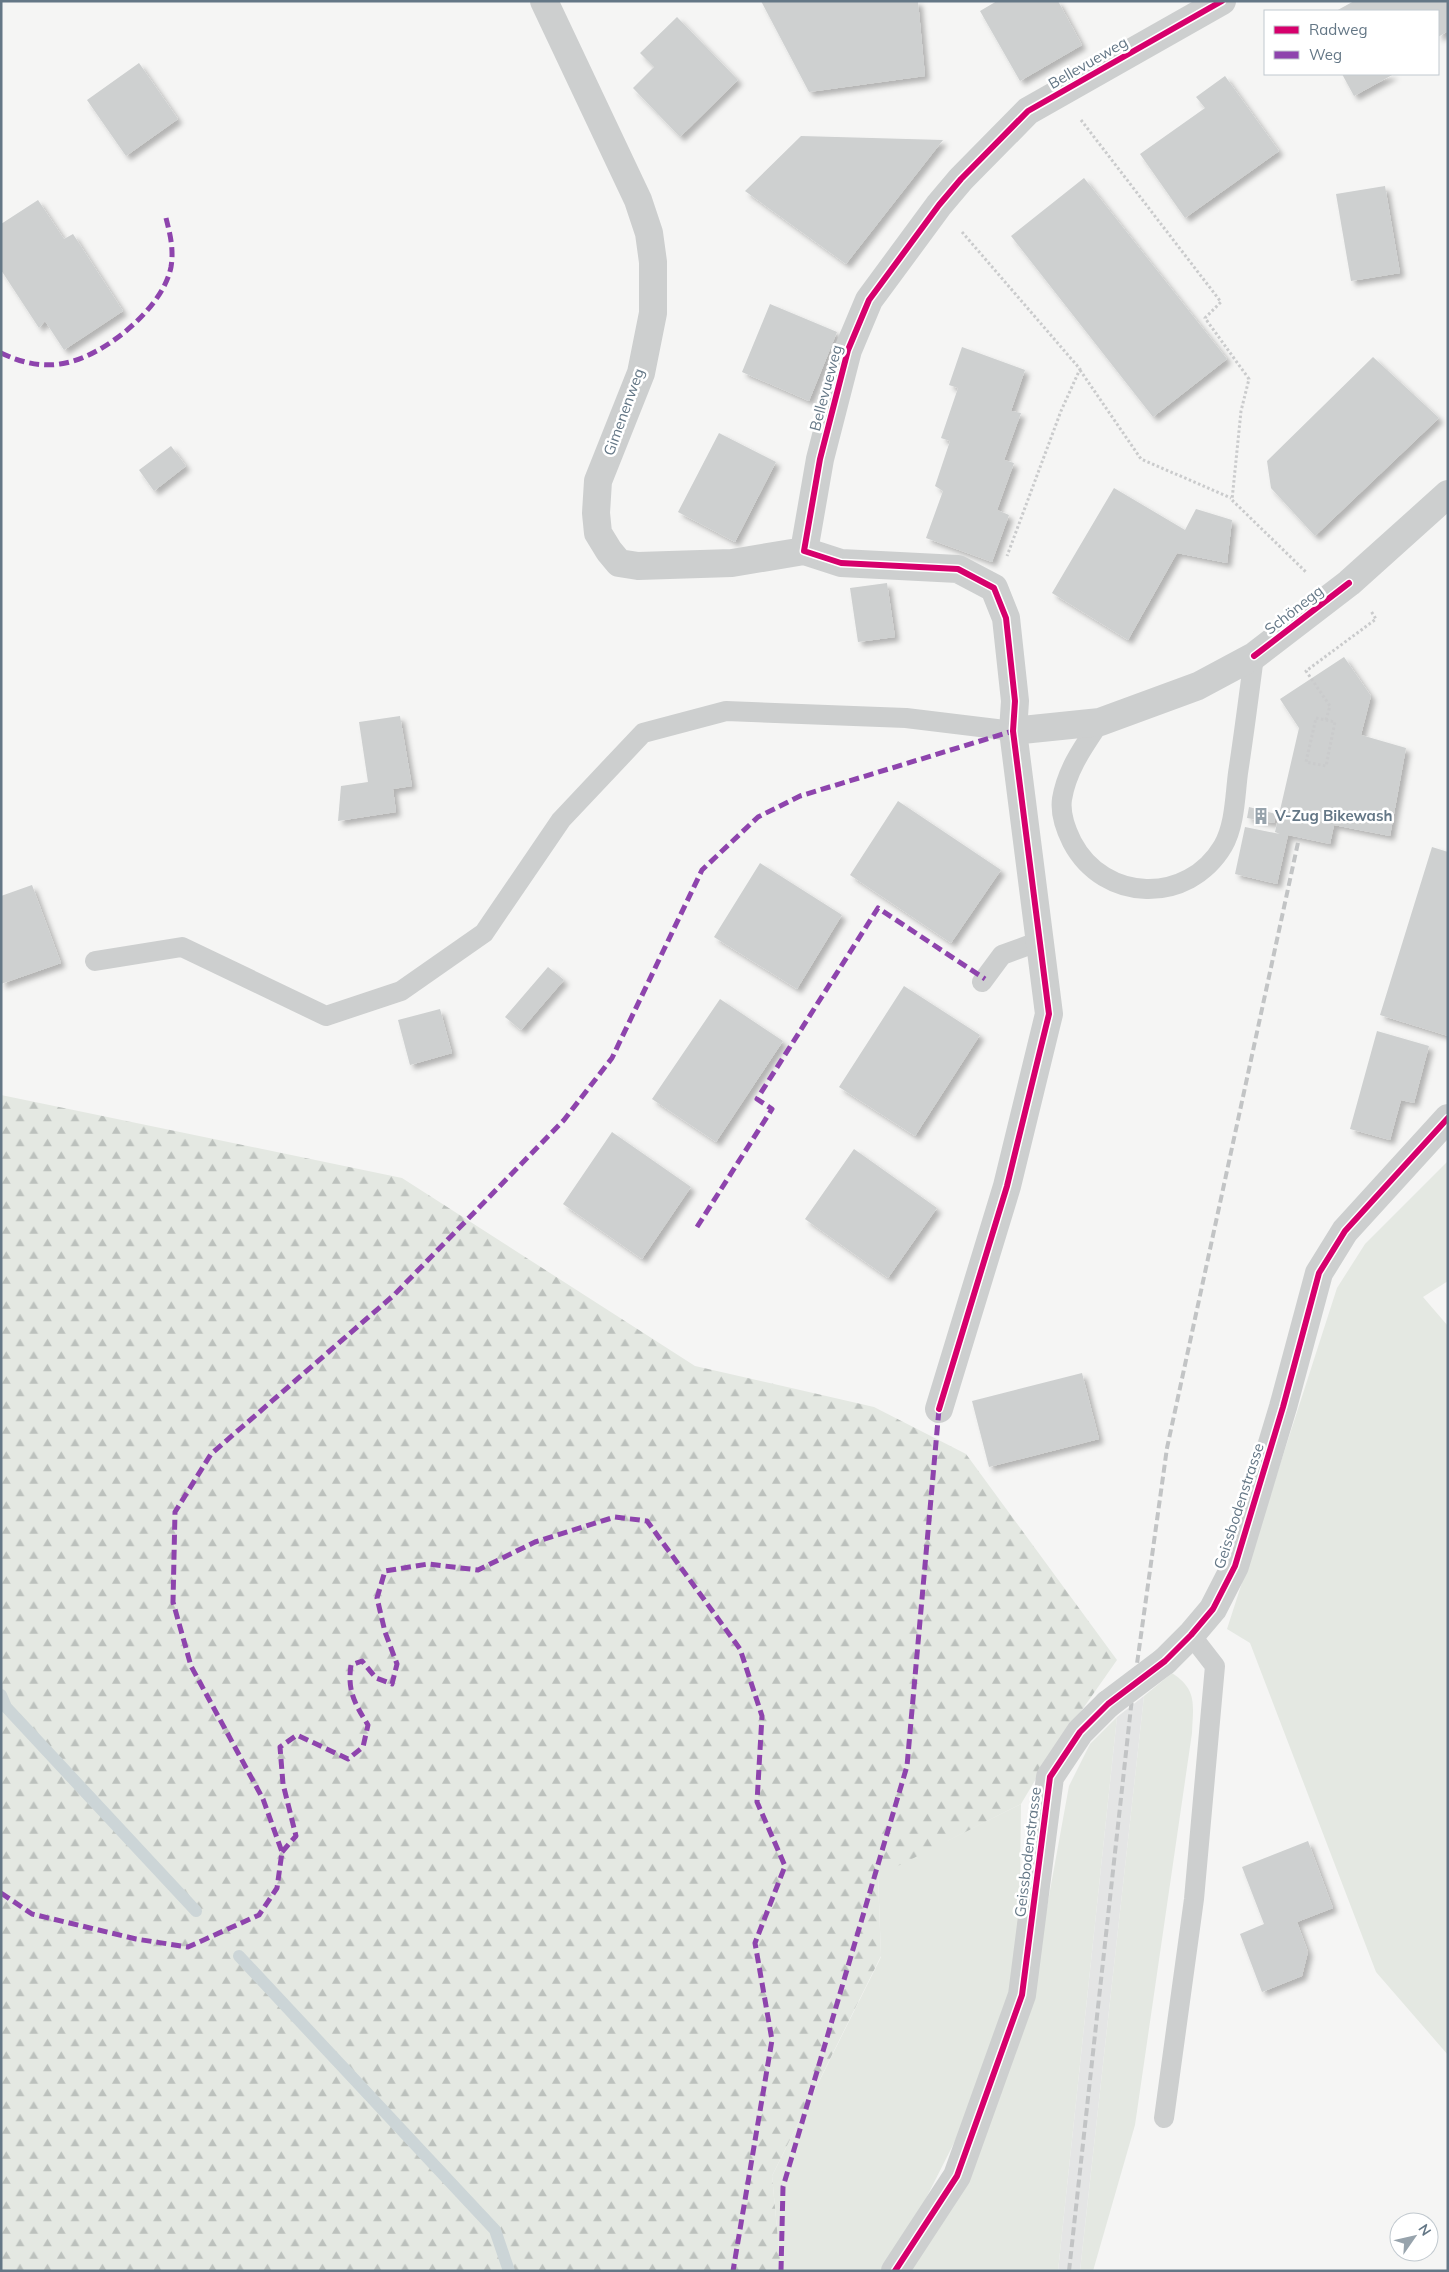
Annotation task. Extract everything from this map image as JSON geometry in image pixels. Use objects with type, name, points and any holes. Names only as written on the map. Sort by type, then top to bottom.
[{"type":"street","name":"Gimenenweg","points":[[544,1],[638,200],[649,233],[653,262],[653,314],[641,373],[598,481],[596,513],[598,533],[619,563],[638,566],[732,562],[804,551]]},
{"type":"street","name":"Bellevueweg","points":[[804,551],[820,459],[848,350],[869,300],[938,205],[1028,111],[1222,1]]},
{"type":"street","name":"Schönegg","points":[[1013,731],[1100,722],[1198,686],[1254,656],[1350,583],[1448,494]]},
{"type":"street","points":[[804,551],[841,563],[958,569],[994,588],[1006,618],[1015,701],[1013,731],[1049,1014],[1007,1186],[939,1409]]},
{"type":"street","name":"Geissbodenstrasse","points":[[894,2271],[958,2176],[1022,1995],[1050,1777],[1080,1732],[1108,1704],[1165,1661],[1213,1609],[1235,1566],[1283,1407],[1319,1273],[1345,1231],[1448,1118]]},
{"type":"lane","points":[[1100,722],[1068,773],[1062,801],[1066,830],[1079,855],[1099,875],[1125,887],[1154,890],[1181,884],[1205,868],[1223,846],[1232,819],[1254,656]]},
{"type":"lane","points":[[95,961],[182,947],[326,1016],[401,991],[484,933],[561,820],[643,733],[726,711],[906,718],[1013,731]]},
{"type":"lane","points":[[982,982],[1002,955],[1040,941]]},
{"type":"lane","points":[[1164,2118],[1194,1899],[1215,1666],[1191,1635]]},
{"type":"path","points":[[1060,93],[1221,302],[1205,318],[1249,379],[1241,411],[1231,498]]},
{"type":"path","points":[[938,205],[1080,369],[1141,460],[1231,498],[1310,576]]},
{"type":"path","points":[[994,588],[1061,411],[1080,369]]},
{"type":"path","points":[[1326,720],[1330,706],[1306,672],[1376,619],[1350,583]]},
{"type":"path","points":[[1316,718],[1326,720],[1335,722],[1326,766],[1306,762],[1316,718]]},
{"type":"shaded area","points":[[1144,1696],[1080,2271],[1058,2271],[1117,1717]]},
{"type":"green space","points":[[1,1095],[402,1178],[695,1366],[874,1407],[966,1454],[1117,1660],[1049,1757],[1021,1804],[878,1876],[881,1956],[772,2176],[781,2271],[1,2271]]},
{"type":"green space","points":[[1448,1161],[1448,1281],[1423,1297],[1448,1326],[1448,2055],[1376,1972],[1250,1643],[1227,1629],[1337,1288],[1365,1244]]},
{"type":"green space","points":[[1172,1673],[1180,1679],[1190,1692],[1193,1706],[1192,1733],[1135,2125],[1093,2271],[1080,2271],[1144,1696]]},
{"type":"green space","points":[[1117,1717],[1058,2271],[909,2271],[1037,1962],[1069,1786],[1090,1744]]},
{"type":"green space","points":[[1021,1804],[1019,1962],[990,2058],[955,2141],[912,2226],[882,2271],[781,2271],[772,2176],[881,1957],[878,1875]]},
{"type":"building","points":[[761,1],[918,1],[925,76],[809,92]]},
{"type":"building","points":[[997,1],[1058,1],[1082,45],[1020,81],[980,11]]},
{"type":"building","points":[[1354,1],[1448,1],[1448,31],[1439,36],[1439,10],[1338,10]]},
{"type":"building","points":[[677,17],[738,80],[680,137],[633,88],[654,67],[640,53]]},
{"type":"building","points":[[139,63],[178,119],[126,156],[87,100]]},
{"type":"building","points":[[1343,75],[1392,75],[1354,96]]},
{"type":"building","points":[[1225,76],[1279,151],[1185,218],[1140,154],[1205,108],[1196,97]]},
{"type":"building","points":[[801,136],[943,140],[846,264],[745,191]]},
{"type":"building","points":[[1084,178],[1227,359],[1153,417],[1011,236]]},
{"type":"building","points":[[1385,186],[1400,273],[1351,281],[1336,194]]},
{"type":"building","points":[[38,200],[64,239],[73,234],[123,311],[64,350],[45,321],[39,328],[1,270],[1,224]]},
{"type":"building","points":[[770,304],[837,332],[809,401],[742,372]]},
{"type":"building","points":[[962,347],[1025,370],[1011,411],[1021,413],[1004,460],[1014,463],[997,510],[1009,515],[992,562],[926,538],[943,491],[935,486],[950,441],[941,438],[958,388],[949,385]]},
{"type":"building","points":[[1373,357],[1439,418],[1315,536],[1271,488],[1267,461]]},
{"type":"building","points":[[719,433],[776,462],[735,542],[678,512]]},
{"type":"building","points":[[171,446],[186,466],[154,491],[139,470]]},
{"type":"building","points":[[1114,488],[1185,530],[1196,509],[1232,520],[1227,563],[1177,553],[1128,640],[1052,593]]},
{"type":"building","points":[[887,583],[895,637],[858,642],[850,588]]},
{"type":"building","points":[[1344,657],[1371,696],[1361,735],[1406,748],[1390,836],[1334,825],[1330,844],[1288,835],[1277,884],[1235,874],[1245,827],[1280,834],[1275,832],[1299,728],[1280,699]]},
{"type":"building","points":[[400,716],[412,786],[393,789],[396,812],[338,821],[341,786],[368,782],[359,722]]},
{"type":"building","points":[[898,801],[1001,870],[951,943],[850,875]]},
{"type":"building","name":"V-Zug Bikewash","points":[[1249,807],[1276,814],[1274,823],[1247,818]]},
{"type":"building","points":[[1432,847],[1448,852],[1448,1036],[1380,1015]]},
{"type":"building","points":[[760,863],[842,915],[797,989],[714,937]]},
{"type":"building","points":[[32,885],[61,963],[1,984],[1,896]]},
{"type":"building","points":[[548,967],[564,980],[521,1030],[505,1017]]},
{"type":"building","points":[[904,986],[980,1035],[915,1136],[839,1087]]},
{"type":"building","points":[[720,999],[783,1041],[716,1142],[652,1099]]},
{"type":"building","points":[[440,1009],[452,1053],[410,1065],[398,1020]]},
{"type":"building","points":[[1377,1031],[1429,1046],[1414,1103],[1401,1100],[1390,1140],[1350,1129]]},
{"type":"building","points":[[612,1132],[691,1187],[642,1259],[563,1204]]},
{"type":"building","points":[[854,1149],[937,1208],[888,1278],[805,1219]]},
{"type":"building","points":[[1082,1373],[1099,1439],[989,1467],[972,1401]]},
{"type":"building","points":[[1308,1841],[1333,1908],[1297,1922],[1308,1952],[1302,1976],[1262,1992],[1240,1934],[1264,1924],[1242,1867]]},
{"type":"waterway","points":[[1,1695],[6,1707],[196,1911]]},
{"type":"waterway","points":[[239,1956],[495,2230],[509,2271]]},
{"type":"railway","points":[[1069,2271],[1131,1707],[1167,1448],[1299,838]]},
{"type":"marked path","points":[[1,353],[30,363],[60,364],[94,353],[128,329],[143,315],[166,283],[171,267],[172,254],[166,218]]},
{"type":"marked path","points":[[1,1893],[32,1914],[136,1939],[188,1947],[259,1915],[277,1888],[282,1852],[263,1799],[191,1666],[173,1602],[175,1512],[211,1454],[394,1295],[564,1120],[612,1058],[702,870],[758,817],[800,796],[1013,731]]},
{"type":"marked path","points":[[697,1227],[772,1109],[757,1099],[878,908],[985,979]]},
{"type":"marked path","points":[[781,2271],[783,2187],[907,1766],[939,1409]]},
{"type":"marked path","points":[[282,1852],[296,1836],[283,1784],[280,1747],[297,1735],[348,1759],[363,1747],[368,1725],[359,1710],[351,1690],[351,1665],[362,1661],[376,1678],[392,1684],[397,1664],[385,1632],[377,1598],[385,1571],[428,1564],[478,1570],[535,1542],[615,1517],[647,1521],[740,1649],[762,1716],[757,1802],[785,1866],[755,1943],[772,2040],[733,2271]]},
{"type":"cycle path","points":[[939,1409],[1007,1186],[1049,1014],[1013,731],[1015,701],[1006,618],[994,588],[958,569],[841,563],[804,551],[820,459],[848,350],[869,300],[939,205],[961,179],[1028,111],[1222,1]]},
{"type":"cycle path","points":[[1254,656],[1349,583]]},
{"type":"cycle path","points":[[895,2271],[957,2176],[1022,1995],[1050,1777],[1080,1732],[1108,1704],[1165,1661],[1213,1609],[1235,1566],[1283,1407],[1319,1273],[1345,1231],[1448,1118]]},
{"type":"place","name":"V-Zug Bikewash","points":[[1261,816]]}]
